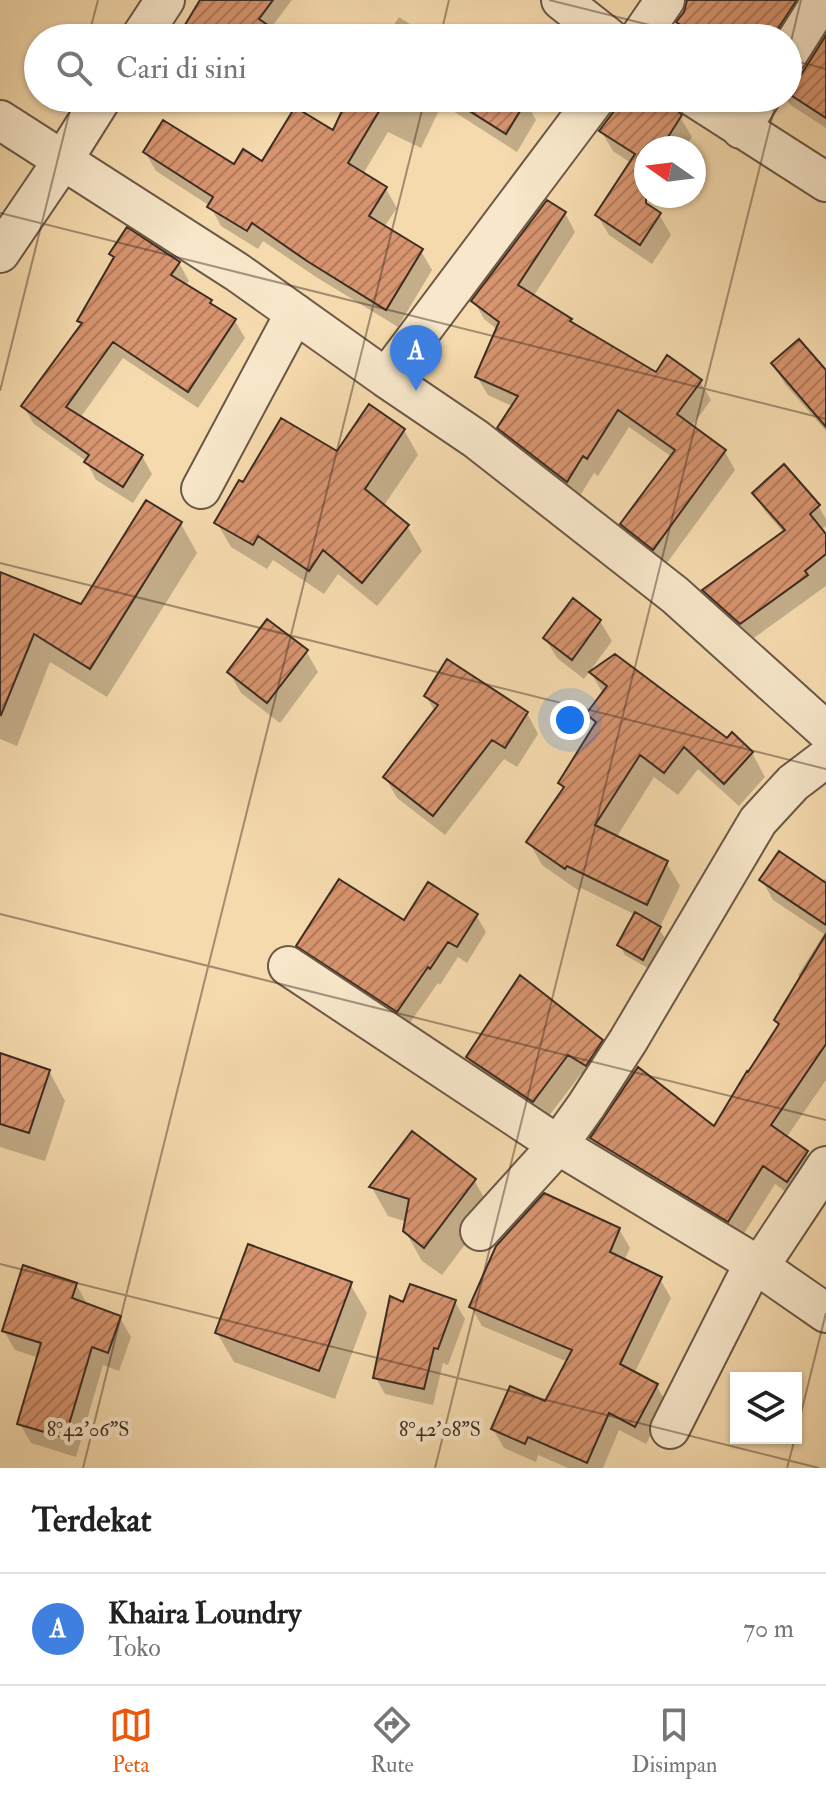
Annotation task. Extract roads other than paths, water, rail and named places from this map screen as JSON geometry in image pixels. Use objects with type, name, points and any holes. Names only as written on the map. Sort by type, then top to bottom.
[{"type":"street","points":[[149,24],[165,0]]},
{"type":"street","points":[[561,0],[591,24]]},
{"type":"street","points":[[649,24],[665,0]]},
{"type":"street","points":[[802,32],[822,0]]},
{"type":"street","points":[[0,253],[93,112]]},
{"type":"street","points":[[386,378],[586,112]]},
{"type":"street","points":[[750,113],[826,182]]},
{"type":"street","points":[[0,120],[237,272],[476,439],[675,595],[826,731]]},
{"type":"street","points":[[201,489],[295,313]]},
{"type":"street","points":[[480,1231],[558,1145],[586,1106],[758,821],[793,783],[826,758]]},
{"type":"street","points":[[288,966],[558,1145],[756,1265],[826,1313]]},
{"type":"street","points":[[670,1429],[756,1265],[826,1166]]},
{"type":"place","name":"Khaira Loundry","points":[[416,391]]}]
